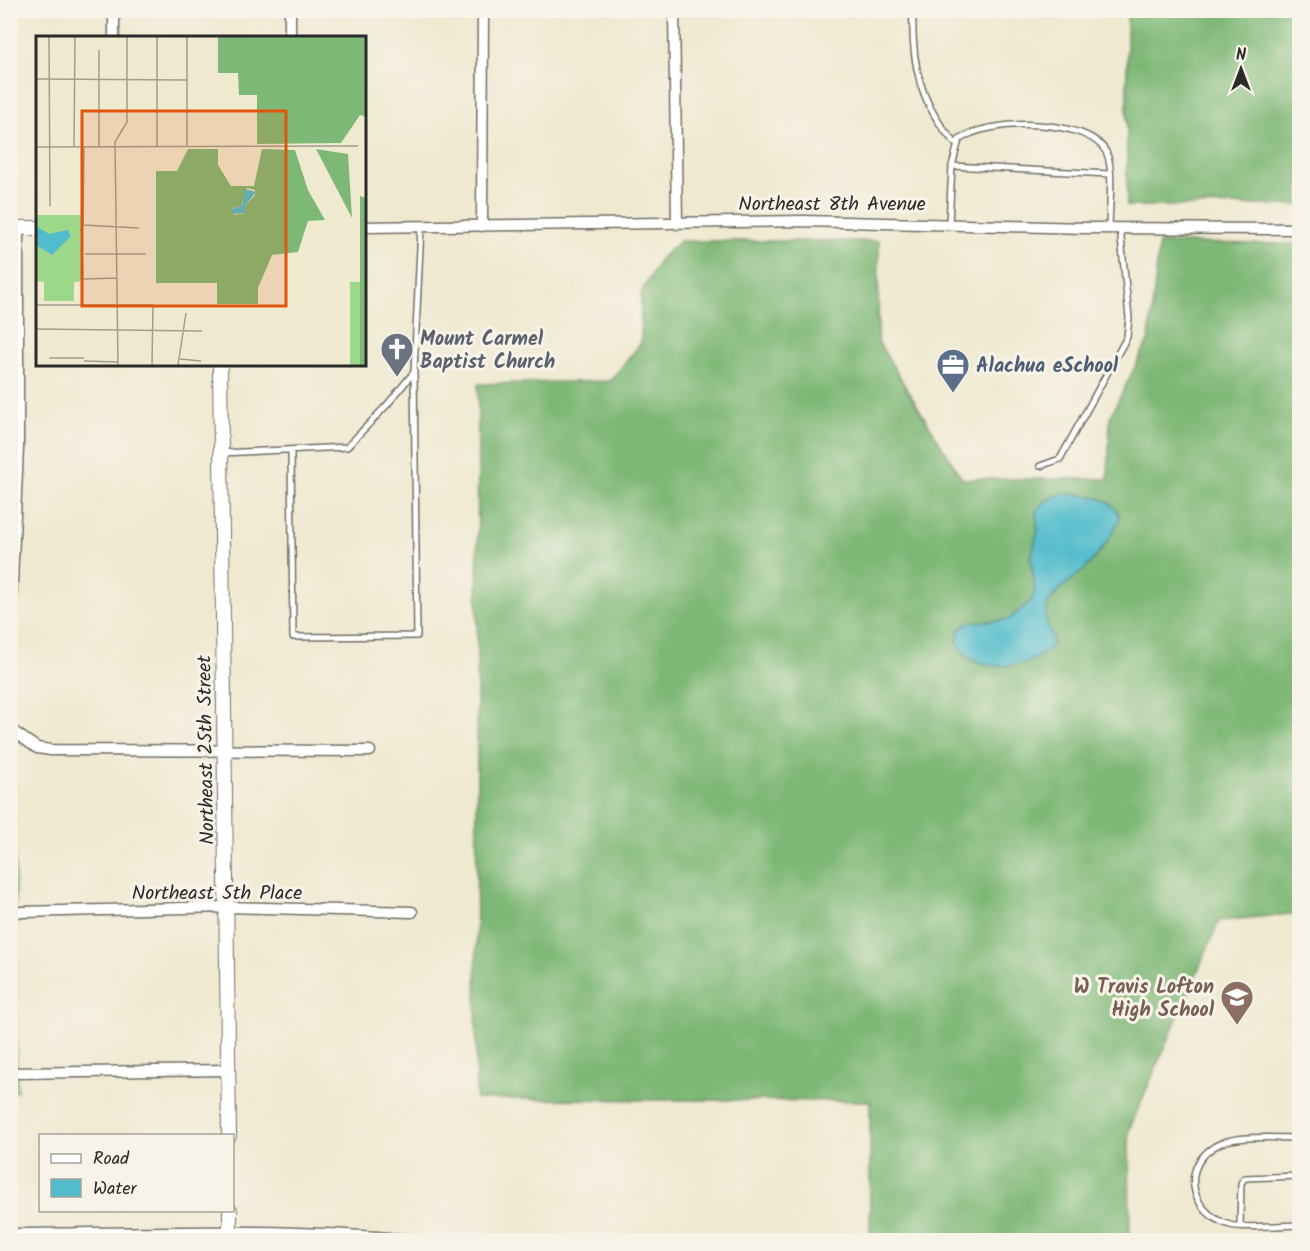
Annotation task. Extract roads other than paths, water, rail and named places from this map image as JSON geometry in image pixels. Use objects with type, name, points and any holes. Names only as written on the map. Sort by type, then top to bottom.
[{"type":"street","points":[[114,10],[114,36]]},
{"type":"street","points":[[290,10],[290,36]]},
{"type":"street","points":[[482,226],[483,10]]},
{"type":"street","points":[[674,10],[677,224]]},
{"type":"street","name":"Northeast 8th Avenue","points":[[366,227],[803,221],[1114,228],[1299,229]]},
{"type":"street","points":[[10,626],[18,448],[14,228],[36,228]]},
{"type":"street","name":"Northeast 25th Street","points":[[220,366],[229,1134]]},
{"type":"street","points":[[10,729],[25,742],[37,748],[51,750],[224,748],[370,750]]},
{"type":"street","name":"Northeast 5th Place","points":[[21,912],[226,907],[412,912]]},
{"type":"street","points":[[12,1073],[228,1070]]},
{"type":"street","points":[[230,1212],[230,1237]]},
{"type":"street","points":[[10,1234],[373,1237],[413,1240]]},
{"type":"lane","points":[[913,10],[912,36],[924,97],[938,125],[957,145]]},
{"type":"lane","points":[[949,223],[952,166],[957,145],[966,134],[992,126],[1051,126],[1094,139],[1108,156],[1114,228],[1129,318],[1127,337],[1060,459],[1040,466]]},
{"type":"lane","points":[[952,166],[1109,174]]},
{"type":"lane","points":[[291,451],[293,637],[417,636],[414,372],[421,227]]},
{"type":"lane","points":[[221,453],[347,447],[387,405],[414,372]]},
{"type":"lane","points":[[1299,1138],[1223,1142],[1204,1153],[1195,1168],[1193,1190],[1207,1211],[1230,1225],[1299,1225]]},
{"type":"lane","points":[[1240,1225],[1241,1183],[1245,1178],[1299,1176]]},
{"type":"water","points":[[1062,494],[1096,497],[1111,504],[1120,518],[1113,532],[1101,551],[1086,568],[1051,600],[1047,608],[1046,620],[1053,643],[1044,653],[1032,660],[1002,666],[974,660],[963,652],[957,640],[959,631],[970,622],[1008,620],[1031,601],[1035,589],[1031,558],[1038,530],[1036,512],[1047,500]]},
{"type":"place","name":"Mount Carmel Baptist Church","points":[[397,378]]},
{"type":"place","name":"Alachua eSchool","points":[[953,394]]},
{"type":"place","name":"W Travis Lofton High School","points":[[1237,1026]]}]
